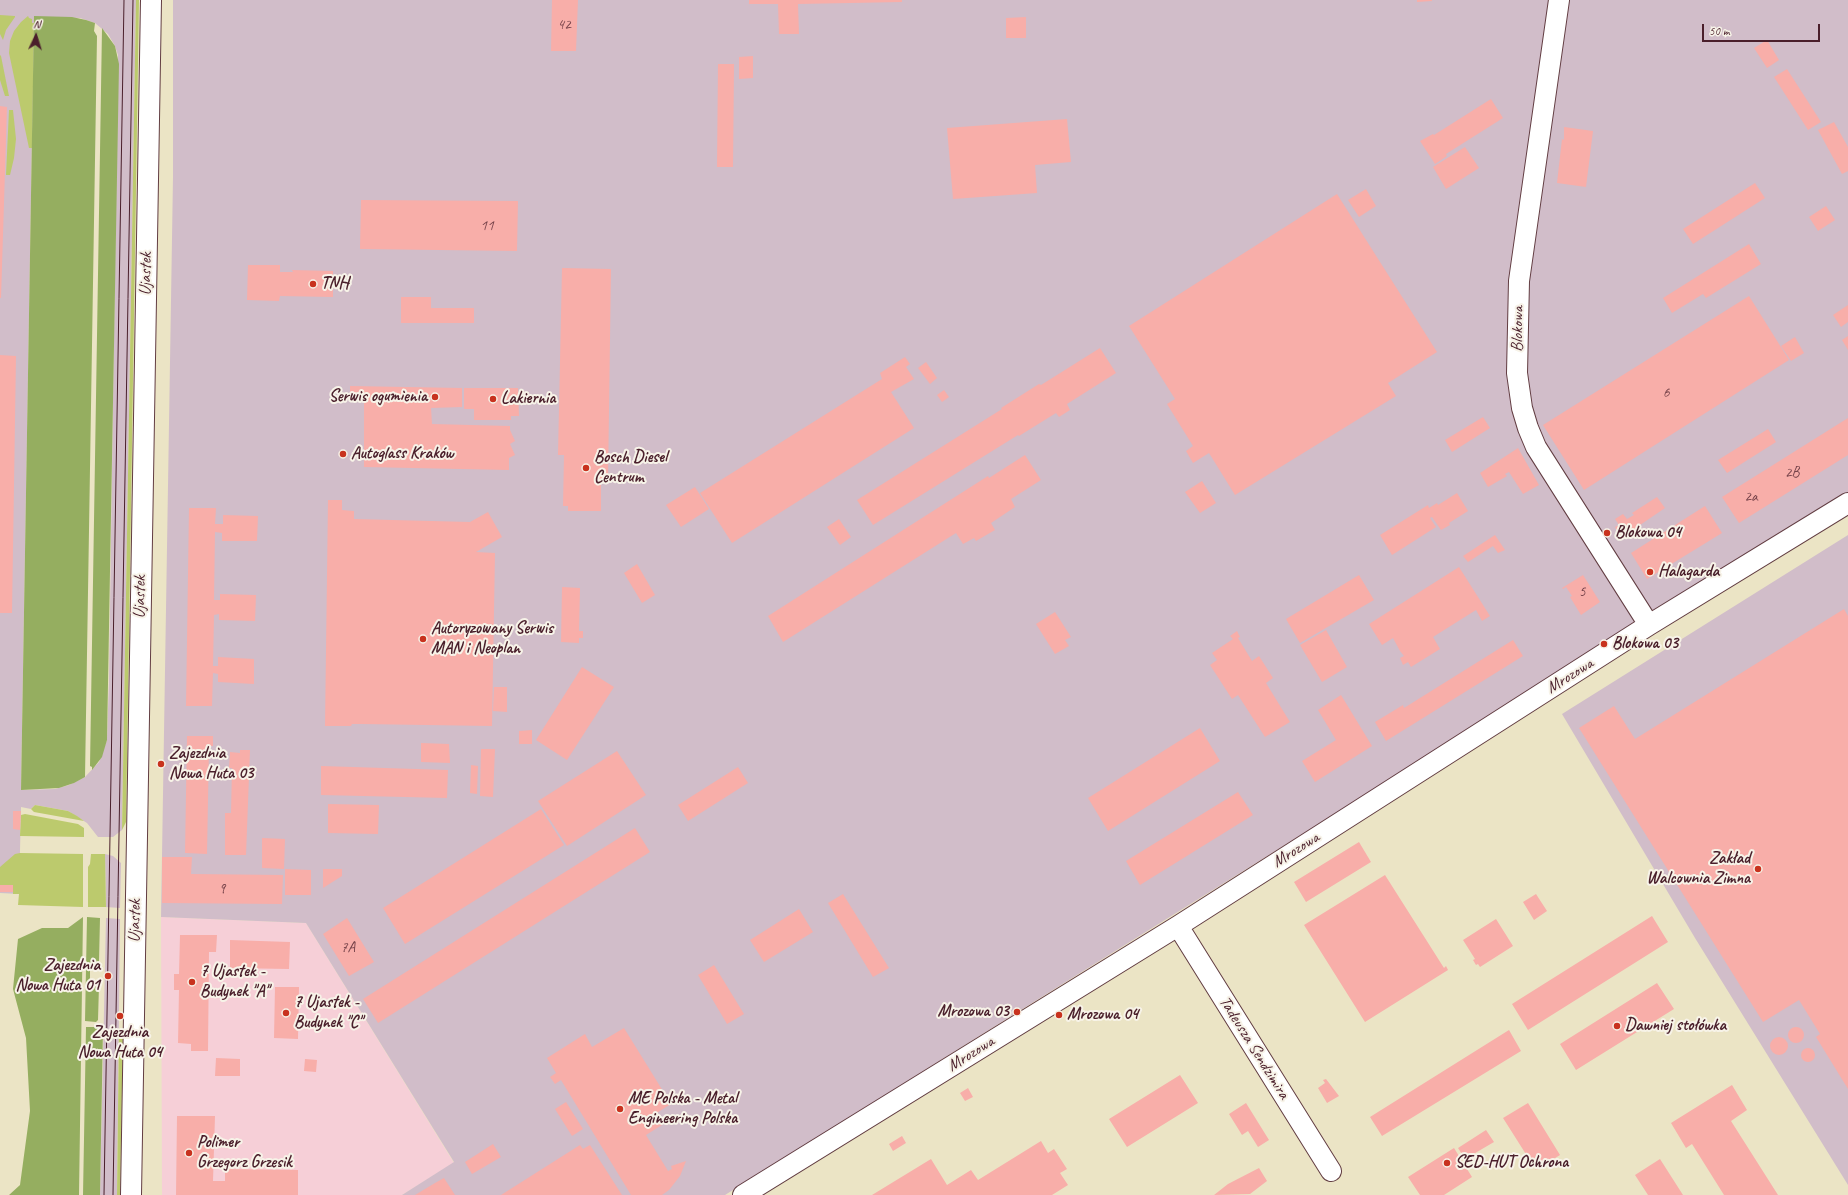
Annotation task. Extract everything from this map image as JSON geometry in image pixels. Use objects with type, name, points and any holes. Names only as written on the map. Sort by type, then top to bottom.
[{"type":"street","name":"Ujastek","points":[[130,1195],[151,0]]},
{"type":"street","name":"Blokowa","points":[[1559,0],[1519,281],[1518,380],[1522,408],[1536,447],[1649,626]]},
{"type":"street","name":"Mrozowa","points":[[743,1195],[1178,926],[1649,626],[1848,503]]},
{"type":"street","name":"Tadeusza Sendzimira","points":[[1178,926],[1331,1171]]},
{"type":"shaded area","points":[[0,0],[136,0],[122,830],[113,837],[98,837],[87,823],[68,811],[35,805],[31,809],[21,807],[19,894],[0,893]],"holes":[[[34,17],[80,18],[95,23],[108,34],[118,55],[107,740],[99,762],[85,777],[69,785],[55,789],[21,790]]]},
{"type":"shaded area","points":[[173,0],[1848,0],[1848,493],[725,1195],[402,1195],[454,1162],[306,923],[161,917],[173,177]]},
{"type":"shaded area","name":"Zakład Walcownia Zimna","points":[[1848,535],[1848,1185],[1695,938],[1562,714]]},
{"type":"shaded area","points":[[105,854],[113,856],[121,863],[120,908],[106,907]]},
{"type":"shaded area","points":[[161,917],[306,923],[454,1163],[402,1195],[162,1195]]},
{"type":"shaded area","points":[[106,918],[120,919],[117,1195],[100,1195]]},
{"type":"green space","points":[[136,0],[139,0],[126,822],[122,830]]},
{"type":"green space","points":[[0,15],[15,16],[6,30],[3,40],[0,34]]},
{"type":"green space","points":[[28,16],[32,19],[32,23],[34,23],[32,148],[29,148],[9,53],[10,41],[14,31]]},
{"type":"green space","points":[[34,16],[72,17],[86,20],[95,23],[94,31],[97,36],[85,777],[74,783],[59,788],[21,790]]},
{"type":"green space","points":[[102,28],[115,46],[119,64],[107,740],[102,757],[92,770],[92,767],[90,766]]},
{"type":"green space","points":[[0,55],[9,96],[5,96],[0,80]]},
{"type":"green space","points":[[9,110],[13,110],[16,139],[10,175],[6,175]]},
{"type":"green space","points":[[35,805],[68,811],[84,821],[34,812],[31,809]]},
{"type":"green space","points":[[25,814],[78,824],[84,828],[84,837],[20,836],[21,815]]},
{"type":"green space","points":[[15,854],[83,854],[83,907],[18,905],[19,894],[13,894],[13,885],[0,885],[0,867]]},
{"type":"green space","points":[[91,854],[105,854],[106,907],[88,907],[88,867],[90,864]]},
{"type":"green space","points":[[83,917],[79,1195],[9,1195],[20,1185],[30,1111],[26,1038],[13,989],[18,939],[42,928],[68,928]]},
{"type":"green space","points":[[87,917],[100,918],[99,962],[96,965],[90,965],[90,981],[96,981],[99,985],[98,1020],[96,1022],[85,1021]]},
{"type":"green space","points":[[86,1027],[103,1027],[100,1195],[83,1195]]},
{"type":"green space","points":[[119,1028],[123,1028],[120,1195],[117,1195]]},
{"type":"building","points":[[552,0],[578,0],[576,51],[551,51]]},
{"type":"building","points":[[749,0],[902,0],[902,2],[798,4],[799,34],[779,34],[778,4],[749,4]]},
{"type":"building","points":[[1417,0],[1432,0],[1432,1],[1417,2]]},
{"type":"building","points":[[1026,17],[1026,38],[1006,38],[1006,18]]},
{"type":"building","points":[[1767,40],[1779,60],[1767,68],[1754,48]]},
{"type":"building","points":[[753,56],[753,78],[739,79],[739,57]]},
{"type":"building","points":[[718,64],[734,64],[733,167],[717,167]]},
{"type":"building","points":[[1787,69],[1821,122],[1808,130],[1774,77]]},
{"type":"building","points":[[1491,99],[1503,118],[1446,154],[1447,156],[1435,164],[1420,141],[1433,134],[1434,135]]},
{"type":"building","points":[[0,106],[7,107],[1,298],[0,298]]},
{"type":"building","points":[[1067,119],[1071,162],[1035,165],[1037,193],[953,199],[947,128]]},
{"type":"building","points":[[1834,122],[1848,147],[1848,171],[1842,174],[1818,130]]},
{"type":"building","points":[[1564,127],[1593,131],[1586,187],[1557,183],[1562,139],[1564,140]]},
{"type":"building","points":[[1465,147],[1479,168],[1446,189],[1433,167]]},
{"type":"building","points":[[1755,183],[1765,198],[1693,244],[1683,229]]},
{"type":"building","points":[[1366,189],[1376,206],[1359,217],[1348,200]]},
{"type":"building","points":[[1337,194],[1437,352],[1388,383],[1396,396],[1235,495],[1209,453],[1193,463],[1186,451],[1193,446],[1167,404],[1175,399],[1129,326]]},
{"type":"building","points":[[361,200],[518,201],[517,251],[360,249]]},
{"type":"building","points":[[1826,206],[1835,220],[1818,231],[1809,217]]},
{"type":"building","points":[[1749,244],[1761,264],[1706,298],[1703,294],[1672,313],[1663,298]]},
{"type":"building","points":[[248,265],[280,265],[280,272],[293,272],[292,270],[333,271],[333,297],[280,296],[279,301],[247,300]]},
{"type":"building","points":[[562,268],[611,269],[608,480],[601,480],[601,511],[568,511],[568,506],[563,506],[564,455],[558,455]]},
{"type":"building","points":[[1749,296],[1789,360],[1584,490],[1543,425]]},
{"type":"building","points":[[401,297],[431,297],[431,308],[474,308],[474,323],[401,323]]},
{"type":"building","points":[[1848,305],[1848,322],[1841,327],[1833,315]]},
{"type":"building","points":[[1848,336],[1848,350],[1842,340]]},
{"type":"building","points":[[1795,337],[1804,353],[1791,361],[1781,346]]},
{"type":"building","points":[[1100,348],[1116,373],[1067,404],[1070,410],[1059,417],[1056,413],[1019,436],[1018,435],[873,525],[857,500],[1039,384],[1041,385]]},
{"type":"building","points":[[0,355],[16,356],[12,613],[0,613]]},
{"type":"building","points":[[905,357],[910,364],[906,367],[914,379],[891,392],[914,428],[732,543],[700,493],[882,379],[880,373]]},
{"type":"building","points":[[926,362],[937,378],[930,384],[918,368]]},
{"type":"building","points":[[350,386],[462,388],[462,407],[431,408],[432,424],[510,426],[510,430],[515,441],[510,444],[515,455],[509,458],[509,470],[364,467],[364,398],[350,398]]},
{"type":"building","name":"Lakiernia","points":[[464,388],[518,388],[519,416],[511,416],[511,420],[474,420],[474,409],[464,409]]},
{"type":"building","points":[[944,390],[949,397],[942,402],[937,395]]},
{"type":"building","points":[[1483,417],[1490,428],[1452,452],[1445,440]]},
{"type":"building","points":[[1848,418],[1848,455],[1739,523],[1722,497]]},
{"type":"building","points":[[1768,429],[1776,442],[1727,473],[1718,460]]},
{"type":"building","points":[[1518,448],[1539,485],[1523,494],[1509,472],[1505,474],[1507,476],[1488,487],[1480,473]]},
{"type":"building","points":[[1025,455],[1041,480],[1011,499],[1015,507],[991,523],[995,530],[976,541],[974,538],[963,544],[956,533],[783,642],[768,616],[988,476],[989,478]]},
{"type":"building","points":[[1202,481],[1216,503],[1200,513],[1185,492]]},
{"type":"building","points":[[695,487],[709,509],[681,527],[666,505]]},
{"type":"building","points":[[1457,493],[1468,511],[1441,530],[1432,517],[1430,518],[1436,527],[1392,555],[1380,535],[1428,505],[1429,508],[1437,503],[1438,505]]},
{"type":"building","points":[[1657,497],[1665,508],[1621,538],[1615,527],[1619,525],[1615,519],[1623,514],[1627,519],[1634,515],[1632,513]]},
{"type":"building","name":"Autoryzowany Serwis MAN i Neoplan","points":[[328,500],[342,500],[342,510],[354,511],[354,519],[470,522],[488,512],[502,537],[476,552],[495,553],[492,726],[352,724],[351,726],[325,726]]},
{"type":"building","points":[[1705,506],[1722,533],[1647,579],[1631,553]]},
{"type":"building","points":[[189,508],[216,508],[215,524],[223,524],[223,515],[258,516],[257,541],[222,541],[222,533],[215,532],[214,600],[220,600],[220,594],[256,595],[255,621],[219,620],[219,614],[214,615],[213,666],[218,666],[218,657],[254,659],[254,684],[218,682],[218,674],[213,673],[212,706],[186,706]]},
{"type":"building","points":[[839,519],[851,537],[840,545],[827,527]]},
{"type":"building","points":[[1495,535],[1505,550],[1498,553],[1493,546],[1468,562],[1463,556]]},
{"type":"building","points":[[637,564],[655,595],[642,603],[624,573]]},
{"type":"building","points":[[1459,567],[1490,616],[1482,621],[1476,610],[1433,637],[1440,649],[1411,667],[1408,662],[1403,665],[1400,658],[1404,656],[1393,638],[1382,645],[1369,624]]},
{"type":"building","points":[[1359,575],[1374,600],[1300,643],[1286,619]]},
{"type":"building","points":[[1583,575],[1600,602],[1581,615],[1566,587],[1563,589],[1562,588]]},
{"type":"building","points":[[562,587],[580,588],[579,631],[583,631],[583,638],[579,638],[579,643],[561,642]]},
{"type":"building","name":"Zakład Walcownia Zimna","points":[[1844,609],[1848,616],[1848,1089],[1816,1037],[1820,1034],[1799,1000],[1763,1022],[1579,728],[1614,706],[1635,739]]},
{"type":"building","points":[[1055,612],[1071,637],[1065,640],[1069,646],[1055,654],[1036,624]]},
{"type":"building","points":[[1326,630],[1347,667],[1322,682],[1300,645]]},
{"type":"building","points":[[1237,631],[1240,637],[1238,638],[1252,661],[1259,656],[1273,678],[1266,683],[1290,722],[1265,737],[1238,695],[1232,699],[1210,665],[1217,660],[1212,653],[1233,639],[1230,636]]},
{"type":"building","points":[[1513,640],[1523,656],[1386,741],[1375,722],[1403,705],[1404,708]]},
{"type":"building","points":[[582,667],[614,687],[567,760],[536,740]]},
{"type":"building","points":[[494,687],[507,687],[507,712],[493,711]]},
{"type":"building","points":[[1341,695],[1372,746],[1315,782],[1302,761],[1336,740],[1318,710]]},
{"type":"building","points":[[1200,728],[1220,761],[1108,831],[1088,798]]},
{"type":"building","points":[[532,730],[532,744],[519,744],[519,731]]},
{"type":"building","points":[[187,736],[213,736],[213,746],[209,746],[207,854],[185,853]]},
{"type":"building","points":[[421,743],[449,744],[450,763],[421,762]]},
{"type":"building","points":[[481,749],[495,749],[493,797],[480,796]]},
{"type":"building","points":[[240,750],[250,750],[246,855],[225,855],[225,813],[231,813],[232,768],[229,768],[230,752],[240,753]]},
{"type":"building","points":[[617,751],[646,795],[567,846],[538,801]]},
{"type":"building","points":[[471,765],[478,766],[477,794],[470,793]]},
{"type":"building","points":[[321,766],[448,770],[447,798],[321,795]]},
{"type":"building","points":[[738,767],[748,783],[688,821],[678,805]]},
{"type":"building","points":[[1238,792],[1253,815],[1140,885],[1126,861]]},
{"type":"building","points":[[328,804],[379,805],[378,834],[328,833]]},
{"type":"building","points":[[541,809],[564,845],[405,944],[383,908]]},
{"type":"building","points":[[13,811],[21,811],[20,830],[13,829]]},
{"type":"building","points":[[635,828],[650,852],[378,1023],[363,999]]},
{"type":"building","points":[[262,838],[285,839],[284,869],[262,868]]},
{"type":"building","points":[[1359,842],[1371,862],[1306,902],[1294,882]]},
{"type":"building","points":[[162,857],[192,857],[191,874],[283,875],[282,904],[162,903]]},
{"type":"building","points":[[285,869],[311,870],[311,895],[285,895]]},
{"type":"building","points":[[323,869],[342,869],[342,876],[323,888]]},
{"type":"building","points":[[1385,875],[1444,968],[1446,966],[1448,970],[1365,1022],[1304,925]]},
{"type":"building","points":[[0,885],[13,885],[13,892],[0,892]]},
{"type":"building","points":[[843,894],[889,968],[873,977],[828,903]]},
{"type":"building","points":[[1536,894],[1547,911],[1534,920],[1523,902]]},
{"type":"building","points":[[799,909],[813,932],[764,962],[750,940]]},
{"type":"building","points":[[1652,916],[1668,942],[1528,1030],[1512,1004]]},
{"type":"building","points":[[347,918],[374,962],[349,976],[323,934]]},
{"type":"building","points":[[1496,919],[1513,946],[1480,967],[1478,964],[1476,965],[1473,960],[1475,959],[1463,940]]},
{"type":"building","name":"7 Ujastek - Budynek \"A\"","points":[[180,935],[217,935],[216,952],[209,952],[208,1051],[191,1051],[191,1044],[178,1043],[179,990],[174,990],[174,974],[179,974]]},
{"type":"building","points":[[230,940],[290,942],[289,969],[230,968]]},
{"type":"building","points":[[714,965],[744,1014],[727,1024],[698,975]]},
{"type":"building","name":"Dawniej stołówka","points":[[1657,983],[1674,1009],[1576,1070],[1560,1044]]},
{"type":"building","name":"7 Ujastek - Budynek \"C\"","points":[[275,987],[299,987],[298,1039],[274,1038]]},
{"type":"building","points":[[1793,1027],[1799,1027],[1804,1032],[1802,1041],[1799,1043],[1793,1043],[1788,1038],[1788,1032]]},
{"type":"building","name":"ME Polska - Metal Engineering Polska","points":[[624,1028],[671,1104],[655,1114],[662,1125],[646,1135],[668,1171],[672,1169],[671,1166],[686,1161],[680,1176],[669,1190],[662,1195],[631,1195],[561,1080],[555,1084],[550,1077],[556,1073],[547,1058],[585,1034],[592,1047]]},
{"type":"building","points":[[1509,1030],[1521,1051],[1382,1136],[1370,1117]]},
{"type":"building","points":[[1779,1037],[1785,1040],[1788,1046],[1785,1052],[1779,1055],[1773,1052],[1770,1046],[1773,1040]]},
{"type":"building","points":[[1808,1048],[1813,1050],[1815,1055],[1813,1060],[1808,1062],[1803,1060],[1801,1055],[1803,1050]]},
{"type":"building","points":[[216,1058],[240,1059],[240,1076],[215,1076]]},
{"type":"building","points":[[305,1059],[317,1060],[316,1072],[304,1071]]},
{"type":"building","points":[[1180,1075],[1198,1103],[1127,1147],[1109,1119]]},
{"type":"building","points":[[1326,1079],[1339,1096],[1327,1103],[1318,1088],[1325,1083],[1323,1080]]},
{"type":"building","points":[[1732,1085],[1747,1110],[1731,1121],[1778,1195],[1724,1195],[1692,1144],[1686,1148],[1671,1123]]},
{"type":"building","points":[[968,1088],[973,1097],[965,1101],[960,1093]]},
{"type":"building","points":[[566,1102],[583,1129],[572,1136],[555,1109]]},
{"type":"building","points":[[1246,1103],[1269,1140],[1258,1147],[1248,1131],[1242,1135],[1229,1114]]},
{"type":"building","points":[[1528,1103],[1560,1155],[1536,1170],[1503,1118]]},
{"type":"building","points":[[177,1116],[215,1116],[213,1181],[225,1181],[225,1169],[298,1170],[298,1195],[176,1195]]},
{"type":"building","points":[[1486,1130],[1494,1142],[1465,1159],[1458,1148]]},
{"type":"building","points":[[902,1136],[906,1143],[893,1151],[889,1144]]},
{"type":"building","points":[[1041,1141],[1048,1153],[1054,1149],[1067,1169],[1060,1173],[1068,1185],[1052,1195],[872,1195],[931,1159],[947,1185],[971,1170],[978,1180]]},
{"type":"building","points":[[493,1144],[501,1157],[472,1174],[465,1162]]},
{"type":"building","points":[[580,1145],[583,1149],[590,1145],[622,1195],[501,1195]]},
{"type":"building","name":"SED-HUT Ochrona","points":[[1454,1148],[1472,1177],[1444,1195],[1420,1195],[1408,1177]]},
{"type":"building","points":[[1660,1159],[1683,1195],[1648,1195],[1635,1175]]},
{"type":"building","points":[[1259,1168],[1267,1181],[1250,1194],[1214,1195],[1228,1184]]},
{"type":"building","points":[[444,1178],[455,1195],[415,1195],[435,1183]]},
{"type":"tram line","points":[[104,1195],[124,0]]},
{"type":"tram line","points":[[113,1195],[133,0]]},
{"type":"place","name":"TNH","points":[[313,284]]},
{"type":"place","name":"Serwis ogumienia","points":[[435,397]]},
{"type":"place","name":"Lakiernia","points":[[493,399]]},
{"type":"place","name":"Autoglass Kraków","points":[[343,454]]},
{"type":"place","name":"Bosch Diesel Centrum","points":[[586,468]]},
{"type":"place","name":"Blokowa 04","points":[[1607,533]]},
{"type":"place","name":"Halagarda","points":[[1650,572]]},
{"type":"place","name":"Autoryzowany Serwis MAN i Neoplan","points":[[423,639]]},
{"type":"place","name":"Blokowa 03","points":[[1604,644]]},
{"type":"place","name":"Zajezdnia Nowa Huta 03","points":[[161,764]]},
{"type":"place","name":"Zakład Walcownia Zimna","points":[[1758,869]]},
{"type":"place","name":"Zajezdnia Nowa Huta 01","points":[[108,976]]},
{"type":"place","name":"7 Ujastek - Budynek \"A\"","points":[[192,982]]},
{"type":"place","name":"Mrozowa 03","points":[[1017,1012]]},
{"type":"place","name":"7 Ujastek - Budynek \"C\"","points":[[286,1013]]},
{"type":"place","name":"Mrozowa 04","points":[[1059,1015]]},
{"type":"place","name":"Zajezdnia Nowa Huta 04","points":[[120,1016]]},
{"type":"place","name":"Dawniej stołówka","points":[[1617,1026]]},
{"type":"place","name":"ME Polska - Metal Engineering Polska","points":[[620,1109]]},
{"type":"place","name":"Polimer Grzegorz Grzesik","points":[[189,1153]]},
{"type":"place","name":"SED-HUT Ochrona","points":[[1447,1163]]}]
